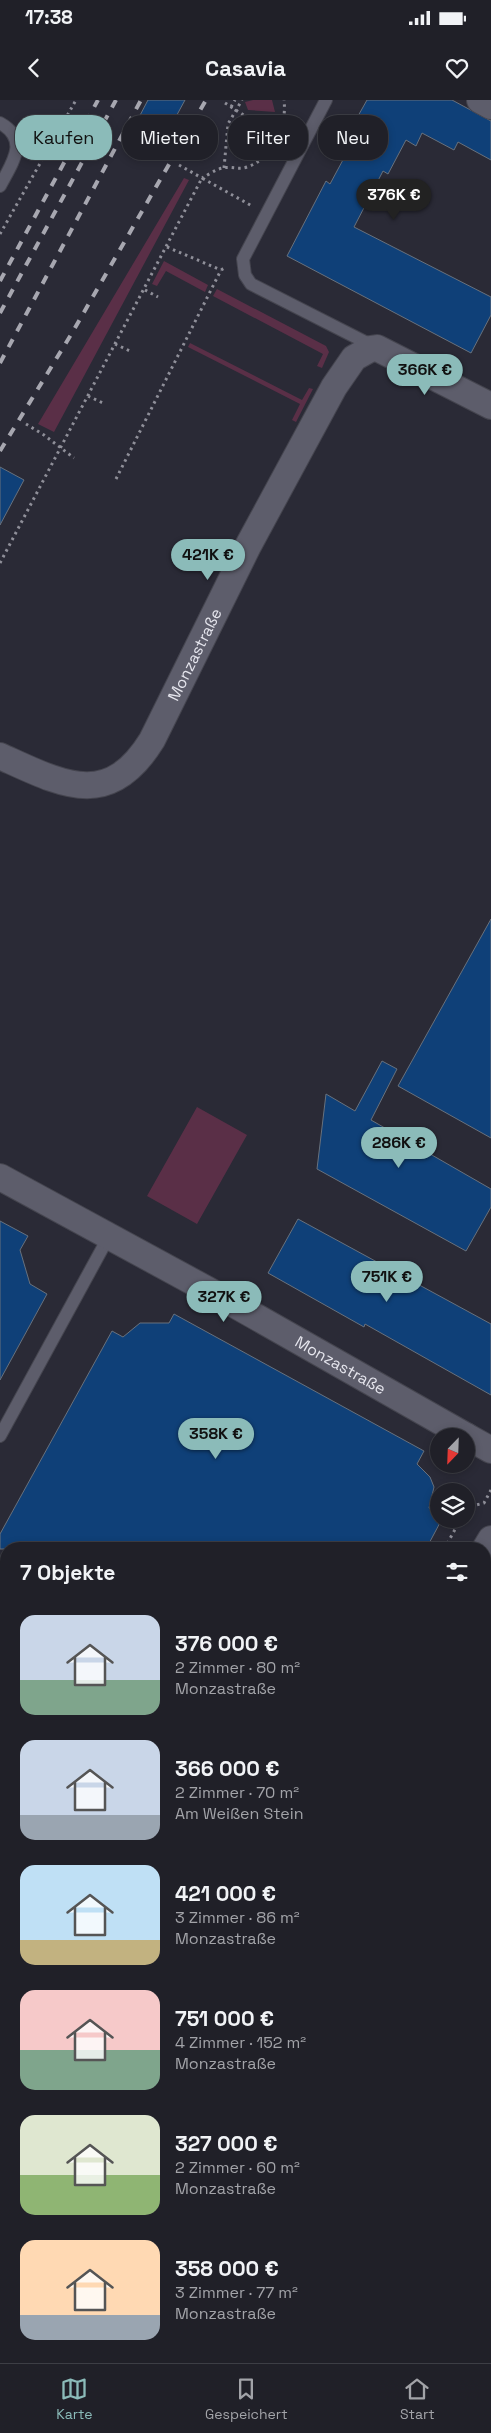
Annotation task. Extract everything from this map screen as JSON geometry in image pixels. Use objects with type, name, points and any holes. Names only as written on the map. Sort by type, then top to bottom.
[{"type":"street","points":[[480,100],[491,106]]},
{"type":"street","points":[[377,348],[491,406]]},
{"type":"street","name":"Monzastraße","points":[[0,756],[57,782],[88,786],[112,781],[134,764],[152,740],[248,546],[334,387],[354,358],[370,349],[377,348]]},
{"type":"street","name":"Monzastraße","points":[[0,1177],[108,1238],[230,1302],[452,1428]]},
{"type":"street","name":"Monzastraße","points":[[475,1441],[491,1450]]},
{"type":"lane","points":[[326,100],[242,259],[245,275],[251,284],[377,348]]},
{"type":"lane","points":[[0,123],[6,126],[14,137],[18,152],[0,186]]},
{"type":"lane","points":[[0,1436],[108,1238]]},
{"type":"path","points":[[0,234],[76,100]]},
{"type":"path","points":[[232,107],[235,100]]},
{"type":"path","points":[[224,168],[228,124],[242,100]]},
{"type":"path","points":[[283,115],[284,100]]},
{"type":"path","points":[[225,103],[244,115]]},
{"type":"path","points":[[0,562],[145,290],[202,178],[224,168],[236,169],[258,160]]},
{"type":"path","points":[[180,165],[266,214]]},
{"type":"path","points":[[116,479],[221,270],[167,247]]},
{"type":"path","points":[[145,290],[158,297]]},
{"type":"path","points":[[115,344],[130,351]]},
{"type":"path","points":[[88,396],[103,403]]},
{"type":"path","points":[[26,424],[74,458]]},
{"type":"path","points":[[475,1505],[484,1503],[491,1490]]},
{"type":"path","points":[[448,1542],[457,1528]]},
{"type":"shaded area","points":[[272,100],[275,112],[248,110],[245,102]]},
{"type":"shaded area","points":[[184,178],[189,180],[54,432],[38,424]]},
{"type":"shaded area","points":[[164,261],[208,285],[205,292],[166,271],[157,286],[152,284]]},
{"type":"shaded area","points":[[217,289],[326,346],[329,352],[322,368],[317,366],[323,354],[213,296]]},
{"type":"shaded area","points":[[190,343],[302,400],[309,388],[313,389],[296,422],[292,420],[300,404],[188,347]]},
{"type":"shaded area","points":[[197,1107],[247,1135],[197,1224],[147,1196]]},
{"type":"building","points":[[148,100],[185,100],[177,115],[140,115]]},
{"type":"building","points":[[367,100],[452,100],[491,121],[491,160],[458,142],[454,150],[422,133],[416,146],[406,140],[388,174],[383,171],[354,227],[491,297],[491,315],[471,353],[287,256],[326,181],[330,184],[343,160],[388,160],[388,115],[359,115]]},
{"type":"building","points":[[0,467],[24,480],[0,525]]},
{"type":"building","points":[[491,919],[491,1138],[398,1086]]},
{"type":"building","points":[[382,1061],[397,1069],[371,1120],[491,1189],[491,1207],[466,1251],[317,1169],[326,1094],[355,1111]]},
{"type":"building","points":[[298,1219],[491,1324],[491,1395],[365,1324],[364,1327],[268,1273]]},
{"type":"building","points":[[0,1221],[28,1236],[20,1250],[30,1284],[47,1294],[0,1380]]},
{"type":"building","points":[[174,1314],[424,1451],[417,1464],[430,1477],[432,1483],[430,1483],[430,1528],[437,1528],[430,1542],[0,1542],[0,1534],[112,1331],[123,1337],[140,1323],[169,1323]]},
{"type":"railway","points":[[0,281],[98,100]]},
{"type":"railway","points":[[0,313],[116,100]]},
{"type":"railway","points":[[0,363],[141,100]]},
{"type":"railway","points":[[0,451],[72,333],[206,100]]}]
